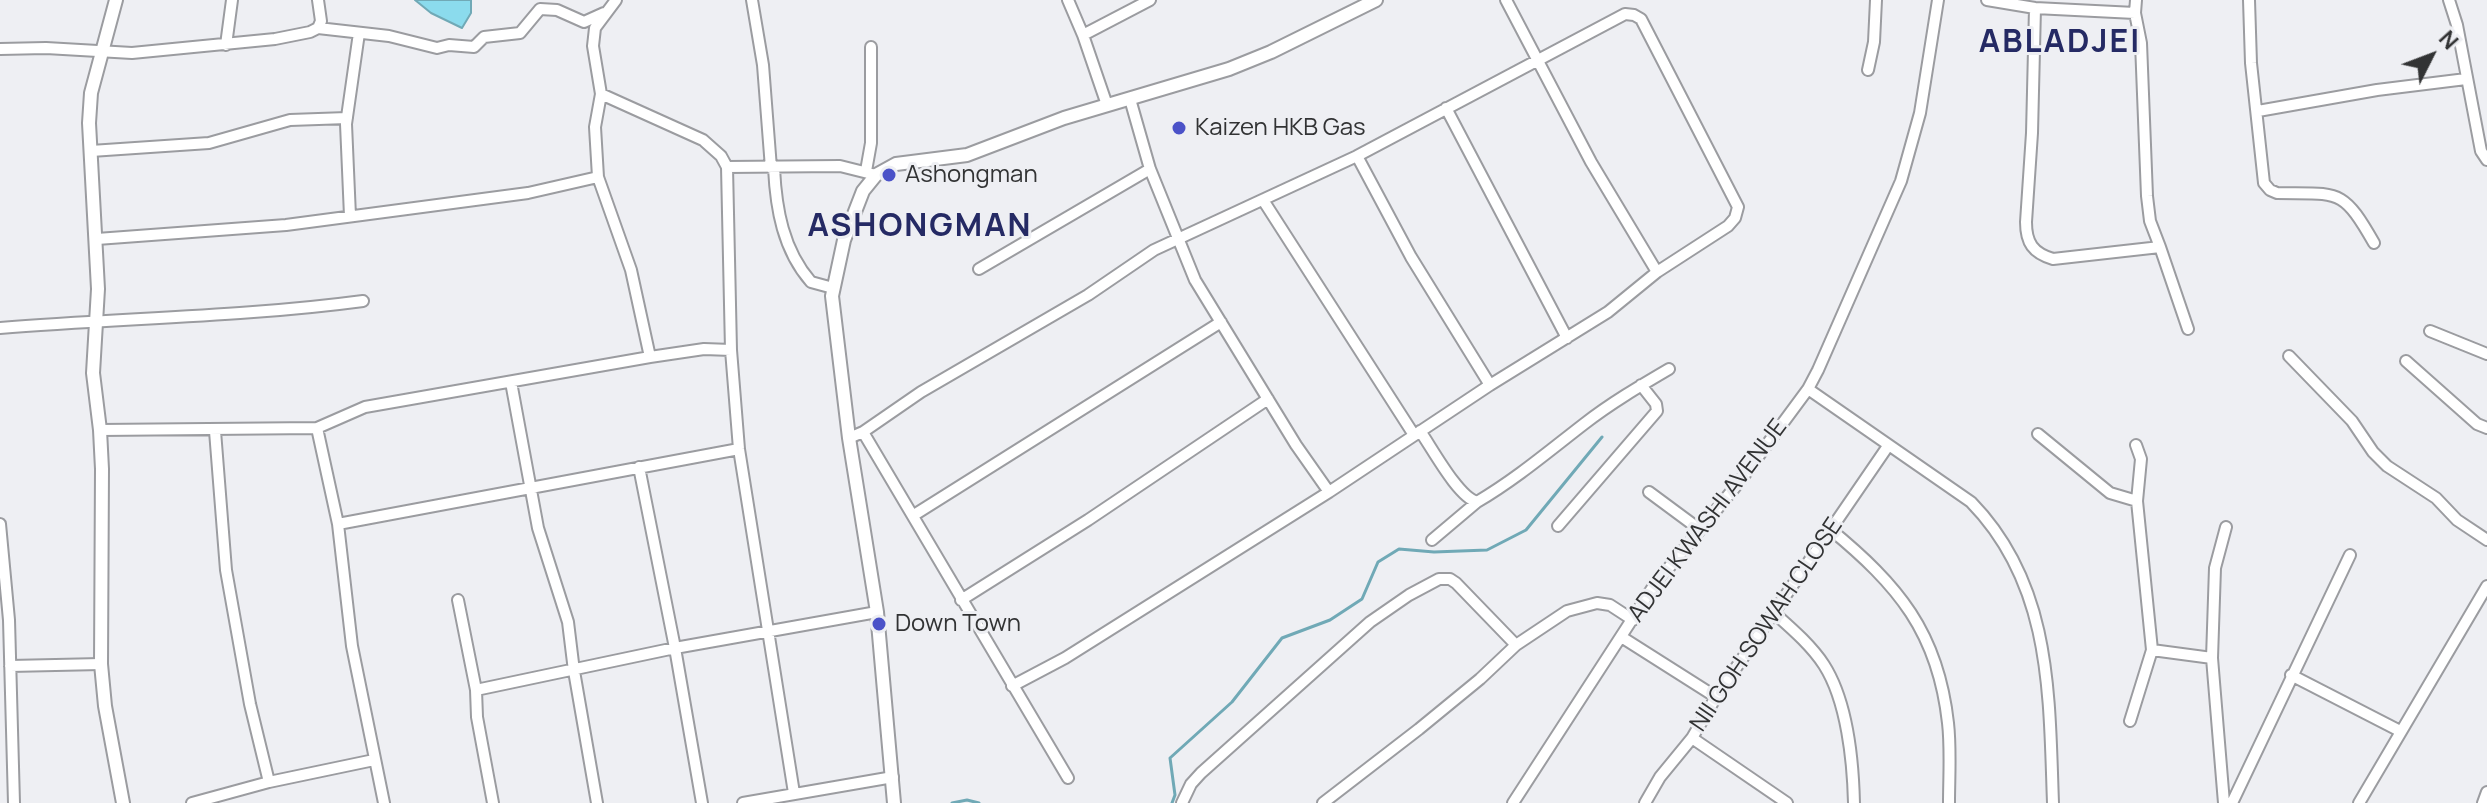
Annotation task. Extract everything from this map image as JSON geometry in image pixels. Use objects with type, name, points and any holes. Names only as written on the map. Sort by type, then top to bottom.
[{"type":"street","points":[[116,0],[91,93],[89,123],[97,239],[93,373],[100,430],[101,664],[105,706],[123,803]]},
{"type":"street","points":[[226,45],[232,0]]},
{"type":"street","points":[[318,0],[321,21],[318,28]]},
{"type":"street","points":[[616,0],[595,28],[593,46],[601,94],[595,127],[598,177],[631,270],[650,357]]},
{"type":"street","points":[[752,0],[763,65],[777,205],[786,240],[811,282],[833,288]]},
{"type":"street","points":[[1068,0],[1107,105]]},
{"type":"street","points":[[1083,35],[1150,0]]},
{"type":"street","points":[[727,167],[840,166],[871,173],[896,164],[967,155],[1051,122],[1240,65],[1376,0]]},
{"type":"street","points":[[1506,0],[1591,162],[1657,272]]},
{"type":"street","points":[[1868,70],[1878,0]]},
{"type":"street","name":"ADJEI KWASHI AVENUE","points":[[1513,803],[1623,638],[1653,587],[1740,481],[1808,389],[1901,181],[1929,69],[1938,0]]},
{"type":"street","points":[[1987,0],[2035,8],[2135,13]]},
{"type":"street","points":[[2136,0],[2150,221],[2188,329]]},
{"type":"street","points":[[2249,0],[2251,63],[2264,183],[2277,193],[2337,196],[2358,214],[2374,243]]},
{"type":"street","points":[[2449,0],[2457,25],[2481,151],[2487,160]]},
{"type":"street","points":[[2035,8],[2026,222],[2030,247],[2040,255],[2053,259],[2160,247]]},
{"type":"street","points":[[0,49],[132,53],[275,39],[318,28],[389,36],[437,48],[449,45],[474,47],[484,37],[520,33],[540,9],[557,10],[584,22],[604,13]]},
{"type":"street","points":[[849,438],[863,432],[921,392],[1088,295],[1135,261],[1178,238],[1357,156],[1625,14],[1641,19],[1738,207],[1735,218],[1728,226],[1657,272],[1608,312],[1490,385],[1329,492],[1065,658],[1012,686]]},
{"type":"street","points":[[350,216],[347,118],[359,33]]},
{"type":"street","points":[[871,47],[871,173],[844,240],[833,288],[849,438],[877,612],[894,803]]},
{"type":"street","points":[[2258,111],[2377,90],[2466,79]]},
{"type":"street","points":[[601,94],[703,140],[715,148],[727,167],[731,350],[739,449],[794,793]]},
{"type":"street","points":[[1130,99],[1150,169],[1195,280],[1329,492]]},
{"type":"street","points":[[1446,108],[1567,338]]},
{"type":"street","points":[[91,151],[209,143],[228,140],[281,121],[311,117],[347,118]]},
{"type":"street","points":[[1357,156],[1411,257],[1490,385]]},
{"type":"street","points":[[979,269],[1150,169]]},
{"type":"street","points":[[97,239],[286,225],[528,193],[598,177]]},
{"type":"street","points":[[1263,200],[1417,433],[1461,490],[1477,502]]},
{"type":"street","points":[[0,328],[96,320],[260,313],[363,301]]},
{"type":"street","points":[[914,515],[1221,322]]},
{"type":"street","points":[[2430,331],[2487,354]]},
{"type":"street","points":[[100,430],[317,428],[365,407],[650,357],[704,349],[731,350]]},
{"type":"street","points":[[2289,356],[2346,414],[2387,466],[2436,498],[2457,520],[2487,540]]},
{"type":"street","points":[[2406,361],[2477,424],[2487,428]]},
{"type":"street","points":[[1432,540],[1477,502],[1517,477],[1586,423],[1669,369]]},
{"type":"street","points":[[511,382],[538,528],[568,622],[597,803]]},
{"type":"street","points":[[1558,526],[1657,411],[1656,404],[1641,385]]},
{"type":"street","points":[[1808,389],[1971,502],[2007,545],[2032,604],[2042,642],[2049,691],[2053,803]]},
{"type":"street","points":[[961,600],[1088,520],[1268,399]]},
{"type":"street","points":[[317,428],[338,524],[352,646],[384,803]]},
{"type":"street","points":[[215,431],[226,570],[250,704],[269,782]]},
{"type":"street","points":[[863,432],[1068,778]]},
{"type":"street","points":[[2038,434],[2110,493],[2137,501]]},
{"type":"street","points":[[2130,721],[2152,650],[2137,501],[2141,459],[2136,445]]},
{"type":"street","name":"NII GOH SOWAH CLOSE","points":[[1645,803],[1888,446]]},
{"type":"street","points":[[338,524],[739,449]]},
{"type":"street","points":[[639,467],[702,803]]},
{"type":"street","points":[[1649,492],[1699,529]]},
{"type":"street","points":[[0,524],[10,666],[6,697],[14,803]]},
{"type":"street","points":[[2224,803],[2212,658],[2215,568],[2226,527]]},
{"type":"street","points":[[1830,529],[1858,552],[1898,593],[1914,615],[1928,643],[1948,724],[1949,803]]},
{"type":"street","points":[[2232,803],[2350,555]]},
{"type":"street","points":[[1182,803],[1191,784],[1201,773],[1344,645],[1380,615],[1435,581],[1445,579],[1456,583],[1516,645]]},
{"type":"street","points":[[2359,803],[2487,586]]},
{"type":"street","points":[[458,600],[476,690],[477,717],[493,803]]},
{"type":"street","points":[[1323,803],[1419,729],[1516,645],[1567,611],[1597,603],[1610,605],[1633,620]]},
{"type":"street","points":[[476,690],[675,648],[877,612]]},
{"type":"street","points":[[1773,612],[1795,631],[1826,667],[1844,713],[1854,803]]},
{"type":"street","points":[[1623,638],[1716,697]]},
{"type":"street","points":[[2152,650],[2212,658]]},
{"type":"street","points":[[10,666],[101,664]]},
{"type":"street","points":[[2291,675],[2400,731]]},
{"type":"street","points":[[1692,738],[1787,803]]},
{"type":"street","points":[[192,803],[269,782],[374,760]]},
{"type":"street","points":[[743,803],[893,777]]},
{"type":"street","points":[[2483,803],[2487,792]]},
{"type":"water","points":[[415,0],[471,0],[471,13],[462,28],[431,13]]},
{"type":"waterway","points":[[1172,803],[1175,795],[1170,758],[1232,702],[1282,638],[1330,620],[1362,599],[1378,562],[1399,549],[1434,552],[1487,550],[1526,530],[1602,437]]},
{"type":"waterway","points":[[952,803],[967,800],[979,803]]},
{"type":"place","name":"Kaizen HKB Gas","points":[[1179,128]]},
{"type":"place","name":"Ashongman","points":[[889,175]]},
{"type":"place","name":"Down Town","points":[[879,624]]},
{"type":"district","name":"ABLADJEI","points":[[2060,43]]},
{"type":"district","name":"ASHONGMAN","points":[[920,227]]}]
